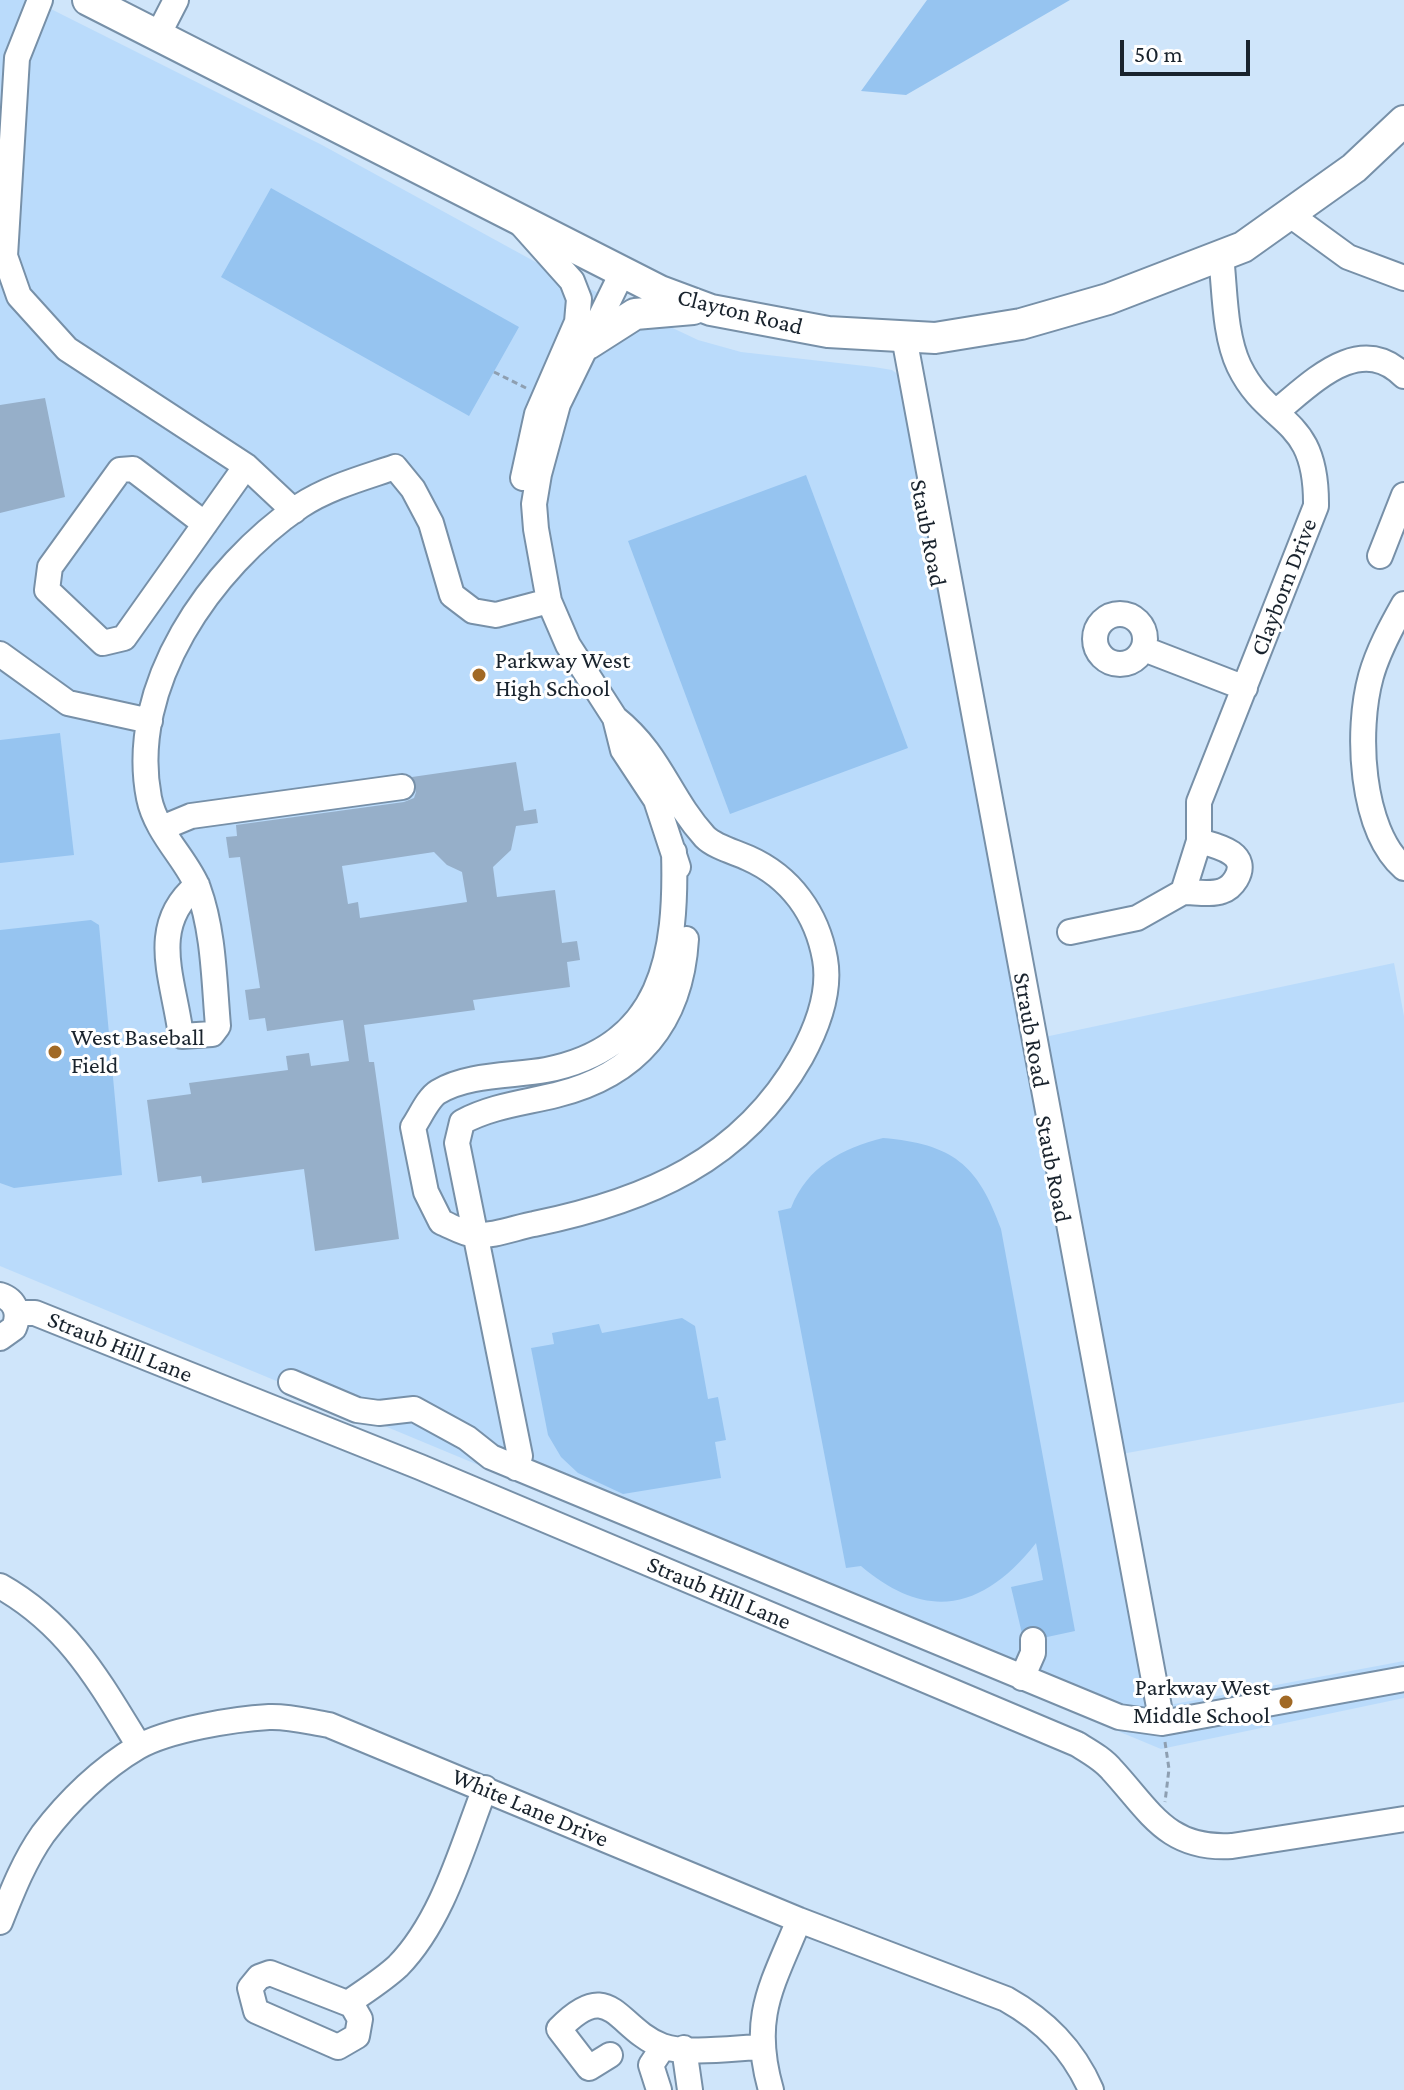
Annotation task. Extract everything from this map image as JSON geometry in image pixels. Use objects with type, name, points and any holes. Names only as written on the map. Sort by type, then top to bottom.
[{"type":"main road","name":"Clayton Road","points":[[88,0],[622,273],[709,309],[794,327],[935,338],[1021,324],[1108,299],[1243,247],[1354,168],[1404,121]]},
{"type":"main road","points":[[588,344],[635,314],[670,308],[709,309]]},
{"type":"street","points":[[40,0],[17,58],[5,256],[19,296],[67,349],[246,466],[294,511]]},
{"type":"street","points":[[158,35],[176,0]]},
{"type":"street","points":[[1289,214],[1348,257],[1404,278]]},
{"type":"street","points":[[518,220],[572,281],[579,299],[577,322],[537,414],[525,461],[522,490],[536,529]]},
{"type":"street","name":"Clayborn Drive","points":[[1183,892],[1199,841],[1199,802],[1316,506],[1316,484],[1309,451],[1299,433],[1249,382],[1233,352],[1221,256]]},
{"type":"street","points":[[516,1468],[520,1456],[457,1143],[462,1122],[487,1109],[596,1083],[633,1060],[649,1043],[671,1009],[681,982],[687,917],[684,885],[656,800],[623,750],[615,718],[568,645],[549,601],[536,529],[534,504],[554,418],[622,273]]},
{"type":"street","name":"Straub Road","points":[[904,337],[1162,1723]]},
{"type":"street","points":[[1277,411],[1331,367],[1363,356],[1394,366],[1404,376]]},
{"type":"street","name":"Staub Road","points":[[897,378],[1162,1723]]},
{"type":"street","points":[[205,524],[133,469],[120,470],[50,567],[47,590],[103,643],[124,638],[205,524],[246,466]]},
{"type":"street","points":[[197,885],[172,913],[167,933],[180,1029],[182,1036],[189,1037],[212,1034],[218,1026],[207,920],[197,885],[172,851],[149,801],[145,745],[150,721],[174,654],[203,601],[250,547],[294,511],[351,481],[395,467],[413,489],[431,523],[452,595],[473,611],[496,615],[549,601]]},
{"type":"street","points":[[1380,556],[1404,495]]},
{"type":"street","points":[[1404,604],[1371,676],[1363,732],[1369,795],[1377,827],[1404,868]]},
{"type":"street","points":[[1144,649],[1245,688]]},
{"type":"street","points":[[0,654],[68,703],[150,721]]},
{"type":"street","points":[[615,718],[641,738],[682,807],[708,840],[755,861],[789,885],[815,921],[826,962],[823,1004],[815,1031],[789,1078],[765,1109],[711,1157],[675,1180],[589,1212],[476,1235],[441,1222],[426,1192],[413,1127],[436,1093],[462,1083],[573,1064],[625,1032],[645,1009],[669,958],[675,917],[674,852]]},
{"type":"street","points":[[162,828],[191,816],[402,787]]},
{"type":"street","points":[[1070,932],[1137,918],[1183,892],[1221,891],[1230,887],[1239,872],[1240,863],[1234,854],[1199,841]]},
{"type":"street","name":"Straub Hill Lane","points":[[0,1295],[11,1301],[17,1313],[14,1328],[0,1338]]},
{"type":"street","name":"Straub Hill Lane","points":[[17,1313],[35,1313],[420,1467],[1077,1744],[1113,1770],[1140,1807],[1172,1833],[1210,1847],[1404,1819]]},
{"type":"street","points":[[291,1382],[357,1410],[379,1413],[414,1409],[467,1438],[491,1457],[516,1468],[1119,1717],[1162,1723],[1404,1679]]},
{"type":"street","points":[[0,1586],[43,1615],[84,1656],[139,1746]]},
{"type":"street","points":[[1022,1678],[1033,1653],[1033,1640]]},
{"type":"street","name":"White Lane Drive","points":[[0,1922],[22,1868],[42,1835],[77,1796],[139,1746],[213,1726],[269,1717],[296,1719],[329,1725],[799,1920],[1006,1999],[1028,2012],[1065,2046],[1091,2090]]},
{"type":"street","points":[[348,2003],[397,1966],[417,1943],[440,1898],[485,1788]]},
{"type":"street","points":[[771,2090],[761,2047],[766,2001],[799,1920]]},
{"type":"street","points":[[610,2055],[589,2068],[559,2029],[573,2013],[590,2005],[606,2005],[674,2048],[761,2047]]},
{"type":"street","points":[[659,2090],[651,2065],[674,2048]]},
{"type":"street","points":[[674,2048],[690,2090]]},
{"type":"path","points":[[494,372],[537,393]]},
{"type":"path","points":[[1140,1807],[1163,1806],[1168,1797],[1169,1769],[1162,1723]]},
{"type":"shaded area","name":"Parkway West High School","points":[[0,0],[33,0],[322,145],[552,271],[698,340],[741,352],[892,370],[903,378],[1021,1042],[1394,963],[1404,1016],[1404,1402],[1100,1458],[1153,1708],[1404,1661],[1404,1698],[1161,1749],[0,1266]]},
{"type":"shaded area","points":[[927,0],[1070,0],[906,95],[861,91]]},
{"type":"shaded area","points":[[271,188],[519,327],[469,416],[221,277]]},
{"type":"shaded area","points":[[806,475],[908,748],[730,814],[628,541]]},
{"type":"shaded area","points":[[60,733],[74,855],[0,863],[0,740]]},
{"type":"shaded area","name":"West Baseball Field","points":[[91,920],[99,925],[122,1175],[14,1188],[0,1183],[0,930]]},
{"type":"shaded area","points":[[883,1138],[927,1146],[959,1161],[983,1188],[1001,1229],[1075,1631],[1024,1642],[1011,1587],[1043,1580],[1036,1543],[996,1582],[954,1601],[932,1601],[909,1596],[861,1566],[846,1568],[778,1211],[791,1208],[806,1181],[828,1161],[854,1147]]},
{"type":"shaded area","points":[[682,1318],[695,1326],[708,1399],[718,1397],[726,1440],[715,1442],[721,1478],[623,1494],[578,1473],[561,1457],[548,1435],[531,1348],[554,1344],[552,1333],[599,1324],[602,1333]]},
{"type":"building","points":[[45,398],[65,497],[0,513],[0,405]]},
{"type":"building","name":"Parkway West High School","points":[[516,762],[524,811],[536,809],[538,823],[516,826],[511,850],[493,867],[497,897],[555,890],[562,943],[577,941],[580,960],[567,962],[570,987],[473,1000],[475,1010],[364,1025],[369,1062],[374,1062],[399,1239],[315,1251],[304,1169],[202,1183],[201,1176],[158,1182],[147,1100],[191,1094],[189,1083],[288,1070],[286,1056],[309,1053],[311,1066],[349,1061],[343,1020],[267,1031],[265,1018],[249,1020],[245,990],[260,988],[240,857],[229,858],[226,837],[237,836],[236,825],[404,802],[414,798],[416,792],[412,777]],"holes":[[[434,852],[447,865],[462,872],[467,902],[360,918],[358,902],[348,904],[342,866]]]},
{"type":"place","name":"Parkway West High School","points":[[479,675]]},
{"type":"place","name":"West Baseball Field","points":[[55,1052]]},
{"type":"place","name":"Parkway West Middle School","points":[[1286,1702]]}]
